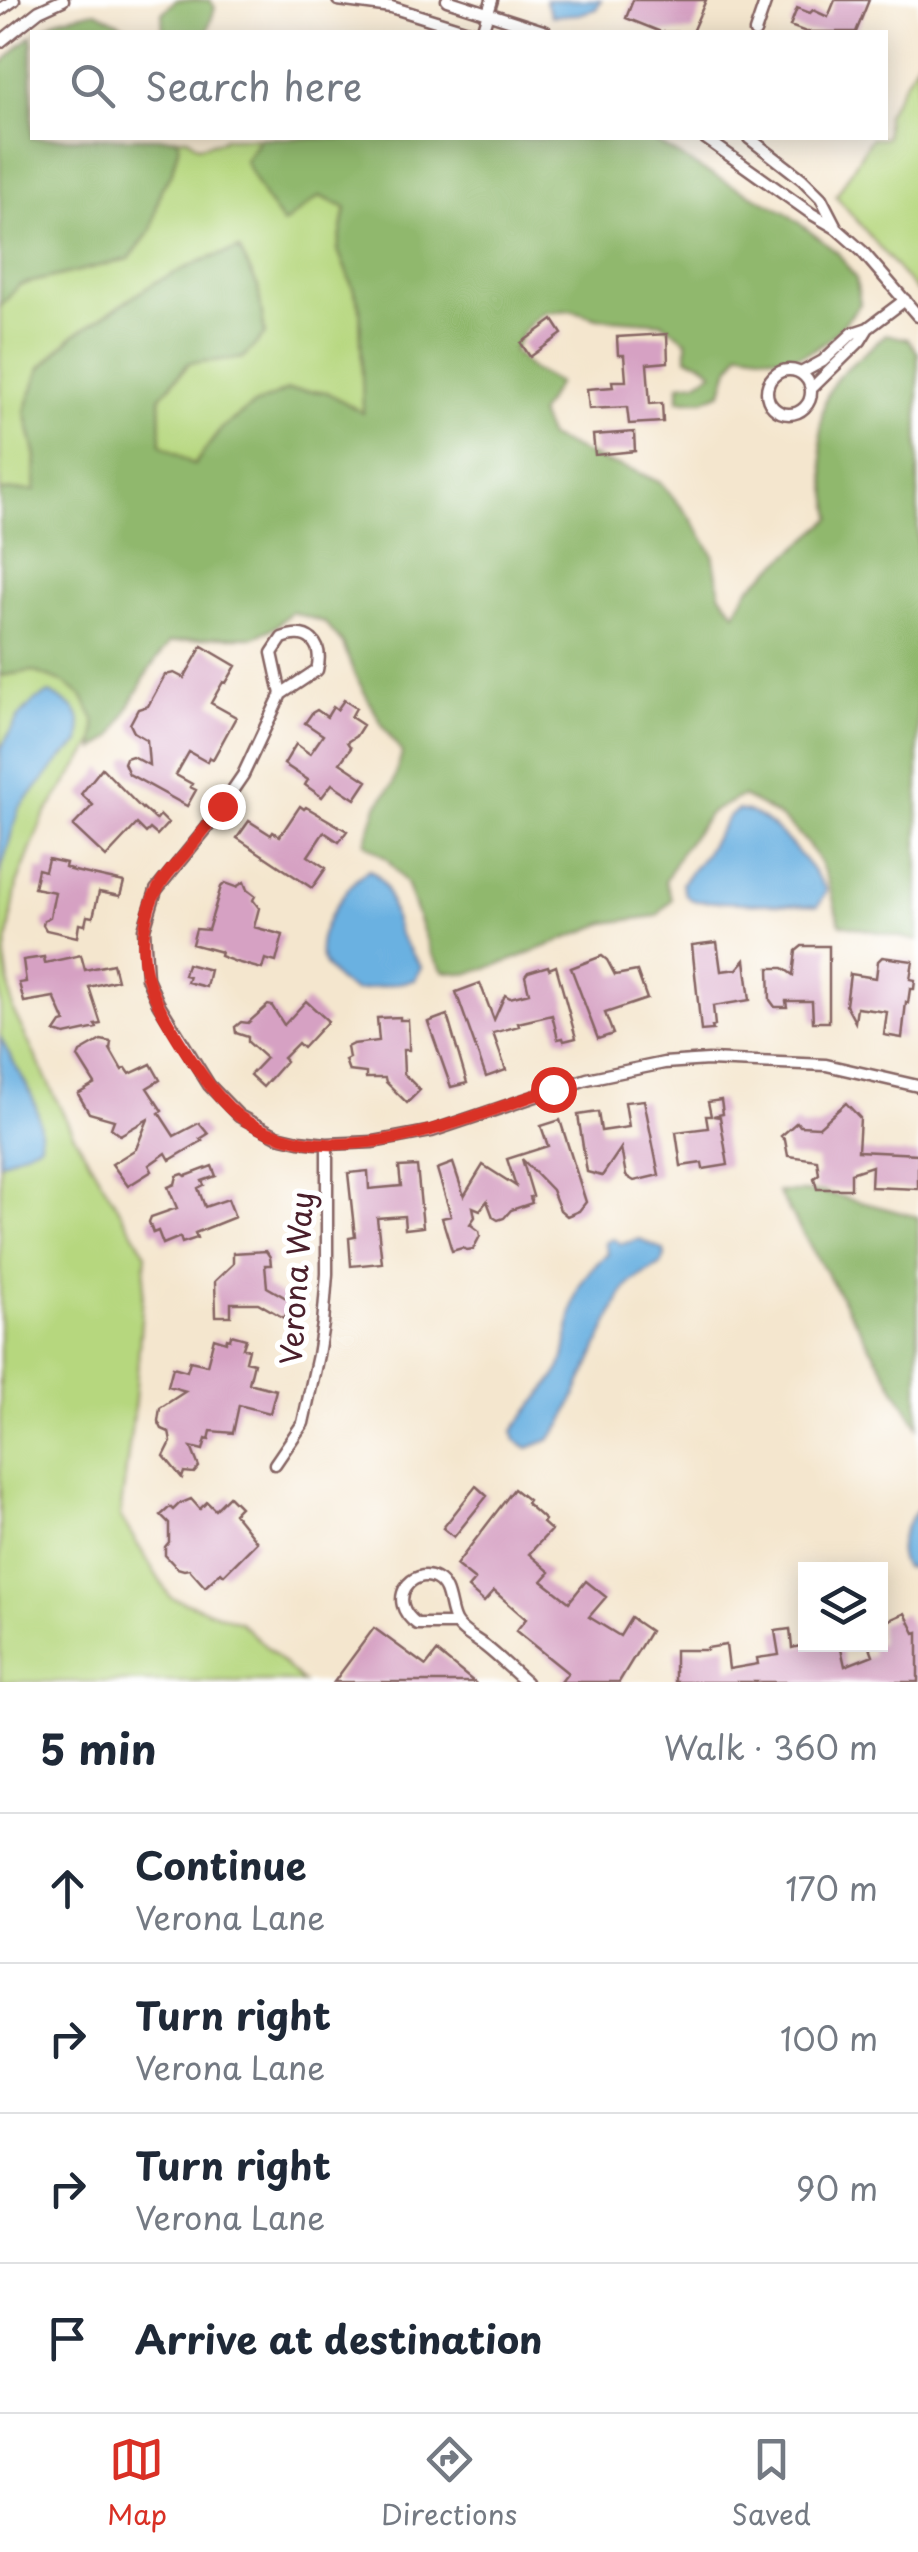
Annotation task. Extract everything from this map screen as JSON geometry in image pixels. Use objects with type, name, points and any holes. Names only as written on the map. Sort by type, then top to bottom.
[{"type":"street","points":[[0,10],[14,0]]},
{"type":"street","points":[[32,0],[38,11]]},
{"type":"street","points":[[338,0],[392,7],[466,30],[468,3]]},
{"type":"street","points":[[448,0],[468,3],[540,30]]},
{"type":"street","points":[[483,30],[492,0]]},
{"type":"street","points":[[756,30],[766,0]]},
{"type":"street","points":[[0,42],[56,1]]},
{"type":"street","points":[[708,140],[836,228],[862,250],[918,316]]},
{"type":"street","points":[[751,140],[802,179],[820,198],[836,228]]},
{"type":"street","points":[[801,373],[824,361],[853,333],[868,328],[905,300]]},
{"type":"street","points":[[810,389],[860,341],[868,328]]},
{"type":"street","points":[[786,370],[801,373],[810,389],[809,401],[799,412],[784,413],[771,405],[767,388],[775,375],[786,370]]},
{"type":"street","points":[[281,694],[272,653],[282,638],[300,634],[318,647],[317,670],[281,694],[243,774],[206,829],[156,890],[144,929],[147,978],[158,1002],[189,1055],[221,1100],[239,1116],[278,1136],[328,1144],[373,1142],[432,1132],[587,1079],[664,1063],[733,1060],[810,1064],[918,1086]]},
{"type":"street","name":"Verona Way","points":[[275,1464],[303,1423],[324,1324],[328,1144]]},
{"type":"street","points":[[456,1624],[448,1594],[436,1578],[422,1577],[404,1589],[402,1608],[417,1624],[456,1624],[526,1682]]},
{"type":"green space","points":[[176,0],[210,0],[215,8],[208,30],[163,30],[162,13]]},
{"type":"green space","points":[[96,11],[132,30],[41,30],[59,19]]},
{"type":"green space","points":[[30,38],[30,140],[178,140],[179,144],[171,175],[161,189],[151,230],[129,259],[19,285],[0,307],[0,66]]},
{"type":"green space","points":[[918,60],[918,293],[836,196],[870,140],[888,140],[888,111]]},
{"type":"green space","points":[[178,140],[190,140],[198,146],[222,140],[259,140],[245,161],[346,208],[338,250],[360,306],[364,414],[327,392],[252,406],[222,428],[194,465],[161,445],[160,397],[190,363],[243,358],[258,287],[239,249],[156,282],[73,336],[40,369],[25,411],[36,457],[35,491],[0,491],[0,307],[19,285],[129,259],[151,230],[161,189],[171,175]]},
{"type":"green space","points":[[259,140],[652,140],[785,212],[838,253],[856,279],[860,304],[846,321],[830,338],[800,355],[783,357],[740,351],[722,392],[704,400],[679,400],[679,384],[697,382],[713,372],[703,363],[687,358],[687,341],[663,323],[597,318],[571,310],[542,313],[524,330],[513,351],[531,369],[558,383],[539,414],[549,437],[661,483],[690,517],[713,554],[720,593],[735,613],[749,588],[832,518],[821,427],[823,409],[838,377],[886,334],[908,339],[918,353],[918,941],[840,924],[823,870],[805,841],[776,815],[742,796],[710,813],[682,850],[665,881],[672,899],[657,916],[605,923],[466,974],[443,971],[431,953],[406,883],[387,859],[365,843],[377,806],[393,784],[402,753],[355,675],[343,644],[324,622],[291,612],[275,627],[254,637],[169,643],[149,670],[113,736],[95,750],[95,722],[83,697],[65,683],[32,671],[0,676],[0,491],[35,490],[36,457],[25,411],[40,369],[73,336],[156,282],[239,249],[258,287],[265,334],[243,358],[189,363],[160,397],[161,445],[194,465],[222,428],[252,406],[287,390],[327,392],[363,413],[360,306],[338,250],[346,208],[320,196],[283,224],[245,161]]},
{"type":"green space","points":[[0,631],[80,659],[110,719],[44,816],[17,884],[5,957],[13,1010],[72,1132],[146,1254],[135,1400],[120,1516],[170,1597],[240,1622],[303,1682],[0,1682]]},
{"type":"green space","points":[[778,1192],[823,1192],[918,1217],[918,1427]]},
{"type":"water","points":[[545,0],[601,0],[596,9],[552,16]]},
{"type":"water","points":[[50,693],[79,717],[80,743],[19,808],[0,874],[0,750],[18,718],[34,701]]},
{"type":"water","points":[[738,810],[763,819],[804,860],[827,891],[818,906],[697,901],[686,895],[682,883],[729,816]]},
{"type":"water","points":[[369,870],[382,882],[399,933],[421,967],[415,980],[355,991],[328,969],[321,957],[321,941],[337,905],[353,883]]},
{"type":"water","points":[[0,1036],[33,1099],[40,1144],[0,1163]]},
{"type":"water","points":[[613,1239],[622,1244],[640,1239],[664,1250],[665,1256],[661,1264],[631,1282],[621,1295],[562,1425],[549,1440],[528,1448],[516,1440],[513,1431],[561,1367],[578,1290],[588,1273],[608,1254],[605,1243]]},
{"type":"water","points":[[918,1509],[918,1567],[905,1568],[900,1545]]},
{"type":"building","points":[[633,0],[706,0],[693,30],[656,30],[626,18]]},
{"type":"building","points":[[835,0],[869,0],[857,30],[801,30],[790,26],[797,8],[828,17]]},
{"type":"building","points":[[553,320],[562,334],[530,357],[521,343]]},
{"type":"building","points":[[667,334],[668,362],[647,364],[650,404],[662,403],[663,422],[629,424],[627,407],[589,409],[587,389],[613,387],[612,381],[626,381],[624,355],[618,355],[617,337]]},
{"type":"building","points":[[634,432],[635,451],[595,455],[593,435]]},
{"type":"building","points":[[202,646],[236,666],[211,703],[236,717],[213,759],[209,757],[207,762],[189,752],[176,775],[196,790],[187,806],[129,774],[124,763],[132,756],[149,765],[147,740],[134,732],[130,724],[138,709],[148,706],[165,675],[174,673],[184,678]]},
{"type":"building","points":[[344,700],[356,708],[351,717],[363,725],[347,742],[351,748],[340,763],[367,781],[355,799],[332,784],[322,797],[305,785],[308,780],[284,764],[296,744],[310,754],[323,735],[305,723],[312,713],[317,710],[327,717]]},
{"type":"building","points":[[102,768],[142,809],[156,820],[160,815],[168,823],[157,835],[150,829],[146,833],[137,824],[106,857],[73,826],[93,805],[81,794]]},
{"type":"building","points":[[300,806],[347,831],[339,842],[324,832],[308,856],[326,868],[312,888],[237,838],[249,821],[271,835],[273,832],[280,836]]},
{"type":"building","points":[[48,859],[66,863],[70,870],[124,882],[120,896],[99,892],[93,917],[87,916],[85,925],[79,924],[77,937],[46,930],[43,925],[50,917],[55,892],[34,888],[38,869],[45,871]]},
{"type":"building","points":[[244,882],[259,908],[254,927],[283,935],[276,962],[265,959],[262,969],[192,944],[196,929],[208,930],[221,887],[225,883],[236,887]]},
{"type":"building","points":[[717,942],[721,971],[737,969],[745,960],[750,1000],[713,1006],[715,1026],[713,1030],[701,1031],[692,945]]},
{"type":"building","points":[[802,946],[829,946],[829,1022],[813,1022],[812,1001],[786,1001],[787,1007],[775,1007],[770,1000],[769,968],[783,968],[793,975],[796,951]]},
{"type":"building","points":[[81,955],[85,970],[113,964],[117,980],[89,987],[101,1024],[65,1035],[55,1032],[65,1022],[54,997],[24,1002],[19,983],[26,982],[23,960],[44,957],[45,963]]},
{"type":"building","points":[[602,956],[615,975],[637,971],[647,999],[605,1013],[613,1034],[598,1039],[571,968]]},
{"type":"building","points":[[882,957],[913,961],[910,979],[915,980],[914,989],[910,989],[906,1002],[902,1038],[884,1035],[887,1012],[857,1008],[855,1022],[846,1005],[850,974],[876,978]]},
{"type":"building","points":[[187,964],[210,970],[206,987],[187,982]]},
{"type":"building","points":[[556,966],[576,1038],[558,1039],[552,1015],[493,1033],[506,1070],[486,1077],[456,992],[480,983],[494,1020],[505,995],[510,998],[529,993],[525,976],[528,972]]},
{"type":"building","points":[[306,1001],[328,1021],[303,1048],[298,1043],[283,1058],[286,1061],[263,1087],[250,1075],[266,1058],[248,1042],[248,1037],[236,1033],[235,1027],[241,1022],[248,1023],[268,1005],[284,1025]]},
{"type":"building","points":[[447,1015],[467,1083],[451,1087],[428,1022]]},
{"type":"building","points":[[377,1018],[408,1020],[409,1050],[403,1050],[404,1074],[420,1090],[407,1103],[385,1078],[366,1078],[366,1073],[349,1071],[345,1060],[349,1058],[347,1047],[379,1041]]},
{"type":"building","points":[[101,1040],[111,1042],[110,1049],[122,1070],[126,1068],[130,1074],[151,1064],[160,1080],[147,1088],[174,1136],[199,1123],[208,1134],[170,1160],[166,1153],[149,1165],[152,1171],[128,1186],[112,1164],[136,1149],[148,1119],[120,1135],[111,1128],[114,1120],[89,1113],[78,1094],[95,1084],[78,1057],[80,1052]]},
{"type":"building","points":[[644,1100],[659,1175],[634,1181],[626,1176],[621,1148],[602,1176],[587,1172],[578,1115],[598,1112],[601,1131],[629,1127],[625,1102]]},
{"type":"building","points":[[721,1100],[723,1114],[713,1116],[720,1117],[728,1165],[703,1169],[702,1163],[681,1166],[676,1132],[708,1128],[708,1102]]},
{"type":"building","points":[[846,1103],[860,1118],[858,1151],[918,1154],[918,1189],[871,1187],[872,1166],[851,1173],[851,1189],[817,1189],[817,1160],[788,1156],[781,1136],[797,1122],[800,1126],[819,1127]]},
{"type":"building","points":[[560,1120],[586,1202],[579,1211],[567,1216],[560,1210],[552,1190],[522,1159],[532,1203],[511,1210],[498,1220],[487,1201],[480,1210],[473,1207],[475,1217],[470,1224],[480,1236],[473,1249],[452,1251],[442,1218],[451,1216],[437,1169],[453,1163],[464,1196],[483,1165],[516,1186],[507,1159],[548,1146],[541,1126]]},
{"type":"building","points":[[212,1166],[216,1176],[202,1181],[204,1185],[198,1188],[205,1207],[228,1199],[235,1217],[195,1233],[197,1238],[182,1243],[180,1237],[163,1244],[149,1222],[151,1217],[177,1208],[168,1187],[175,1184],[177,1176]]},
{"type":"building","points":[[417,1166],[423,1227],[405,1229],[404,1216],[377,1218],[382,1263],[351,1266],[349,1238],[355,1237],[348,1173],[368,1171],[369,1189],[401,1186],[399,1167]]},
{"type":"building","points":[[266,1251],[271,1265],[265,1265],[267,1287],[293,1302],[284,1318],[258,1303],[231,1303],[231,1316],[216,1316],[215,1281],[233,1264],[233,1253]]},
{"type":"building","points":[[231,1335],[246,1339],[246,1361],[254,1363],[249,1383],[276,1390],[270,1413],[239,1405],[233,1433],[211,1431],[203,1450],[191,1447],[199,1467],[194,1473],[184,1472],[182,1478],[164,1456],[171,1442],[169,1432],[158,1421],[160,1408],[186,1391],[168,1386],[173,1367],[187,1371],[190,1361],[207,1365],[214,1338],[226,1342]]},
{"type":"building","points":[[476,1486],[487,1496],[454,1537],[443,1528]]},
{"type":"building","points":[[514,1489],[528,1500],[526,1503],[551,1530],[529,1554],[550,1572],[542,1581],[569,1602],[586,1581],[606,1597],[589,1617],[620,1636],[631,1618],[650,1631],[619,1682],[561,1682],[568,1673],[516,1631],[526,1619],[494,1591],[484,1602],[468,1588],[475,1580],[456,1565]]},
{"type":"building","points":[[229,1496],[240,1507],[234,1513],[257,1542],[224,1575],[221,1572],[205,1587],[189,1569],[177,1568],[165,1555],[169,1523],[161,1515],[191,1499],[200,1509],[207,1502],[215,1510]]},
{"type":"building","points":[[905,1613],[915,1633],[918,1632],[918,1682],[675,1682],[675,1650],[707,1650],[726,1645],[729,1669],[758,1664],[757,1658],[779,1655],[775,1631],[790,1629],[792,1648],[798,1646],[798,1652],[842,1652],[845,1666],[873,1655],[872,1652],[888,1652],[888,1620]]},
{"type":"building","points":[[374,1628],[426,1666],[437,1652],[474,1682],[334,1682]]},
{"type":"route","points":[[222,806],[156,890],[144,929],[144,955],[147,978],[189,1055],[221,1100],[239,1116],[278,1136],[328,1144],[373,1142],[432,1132],[553,1089]]}]
